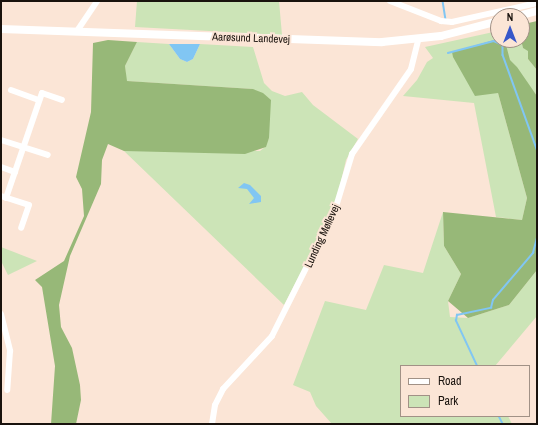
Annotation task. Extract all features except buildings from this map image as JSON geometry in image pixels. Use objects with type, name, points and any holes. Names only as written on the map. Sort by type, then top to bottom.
[{"type":"street","points":[[77,32],[97,1]]},
{"type":"street","points":[[390,1],[441,21],[452,22],[537,3]]},
{"type":"street","name":"Aarøsund Landevej","points":[[1,28],[347,42],[418,40],[490,23]]},
{"type":"street","name":"Lunding Møllevej","points":[[212,424],[216,405],[223,389],[272,336],[335,210],[352,154],[411,69],[418,40]]},
{"type":"street","points":[[11,90],[40,100]]},
{"type":"street","points":[[21,228],[29,205],[4,197],[15,172],[42,93],[62,100]]},
{"type":"street","points":[[1,140],[48,155]]},
{"type":"street","points":[[1,167],[15,172]]},
{"type":"street","points":[[1,314],[10,368],[7,390]]},
{"type":"green space","points":[[137,1],[279,1],[282,35],[135,27]]},
{"type":"green space","points":[[537,21],[537,70],[528,59],[528,51],[523,48],[530,48],[530,23]]},
{"type":"green space","points":[[490,33],[490,41],[452,52],[498,93],[527,198],[522,220],[496,217],[474,103],[403,96],[417,80],[427,62],[433,58],[425,47]]},
{"type":"green space","points":[[108,40],[137,42],[125,66],[127,81],[253,89],[263,93],[271,100],[269,138],[266,147],[245,154],[124,151],[108,144],[102,160],[101,184],[70,256],[59,305],[61,327],[72,348],[80,385],[81,400],[76,424],[51,424],[55,366],[42,287],[35,280],[64,261],[84,216],[82,189],[76,177],[91,112],[93,43]]},
{"type":"green space","points":[[490,41],[490,48],[507,48],[510,60],[517,67],[537,96],[537,270],[509,305],[468,318],[448,301],[461,274],[444,246],[443,212],[522,220],[527,198],[498,93],[475,96],[453,57],[452,52]]},
{"type":"green space","points":[[137,42],[169,44],[180,59],[187,62],[193,59],[200,44],[253,47],[264,83],[272,91],[285,96],[302,92],[313,105],[358,139],[346,160],[338,194],[318,240],[284,305],[124,151],[260,151],[265,147],[269,138],[253,89],[126,81],[125,66]]},
{"type":"green space","points":[[500,48],[523,48],[528,50],[528,59],[537,70],[537,96]]},
{"type":"green space","points":[[443,212],[444,246],[461,274],[448,301],[450,317],[468,318],[509,305],[537,270],[537,316],[496,365],[400,365],[400,417],[508,417],[512,424],[332,424],[316,406],[310,392],[293,385],[325,301],[366,310],[384,265],[423,273]]},
{"type":"green space","points":[[1,247],[37,261],[8,275],[1,261]]},
{"type":"water","points":[[169,44],[200,44],[193,59],[187,62],[180,59]]},
{"type":"water","points":[[244,183],[250,185],[261,196],[261,202],[249,204],[254,198],[247,189],[238,188]]},
{"type":"waterway","points":[[443,1],[446,20]]},
{"type":"waterway","points":[[448,53],[494,41],[503,45],[503,55],[537,149]]},
{"type":"waterway","points":[[477,365],[456,321],[457,315],[491,308],[493,300],[533,253],[537,238]]},
{"type":"waterway","points":[[500,417],[503,424]]}]
